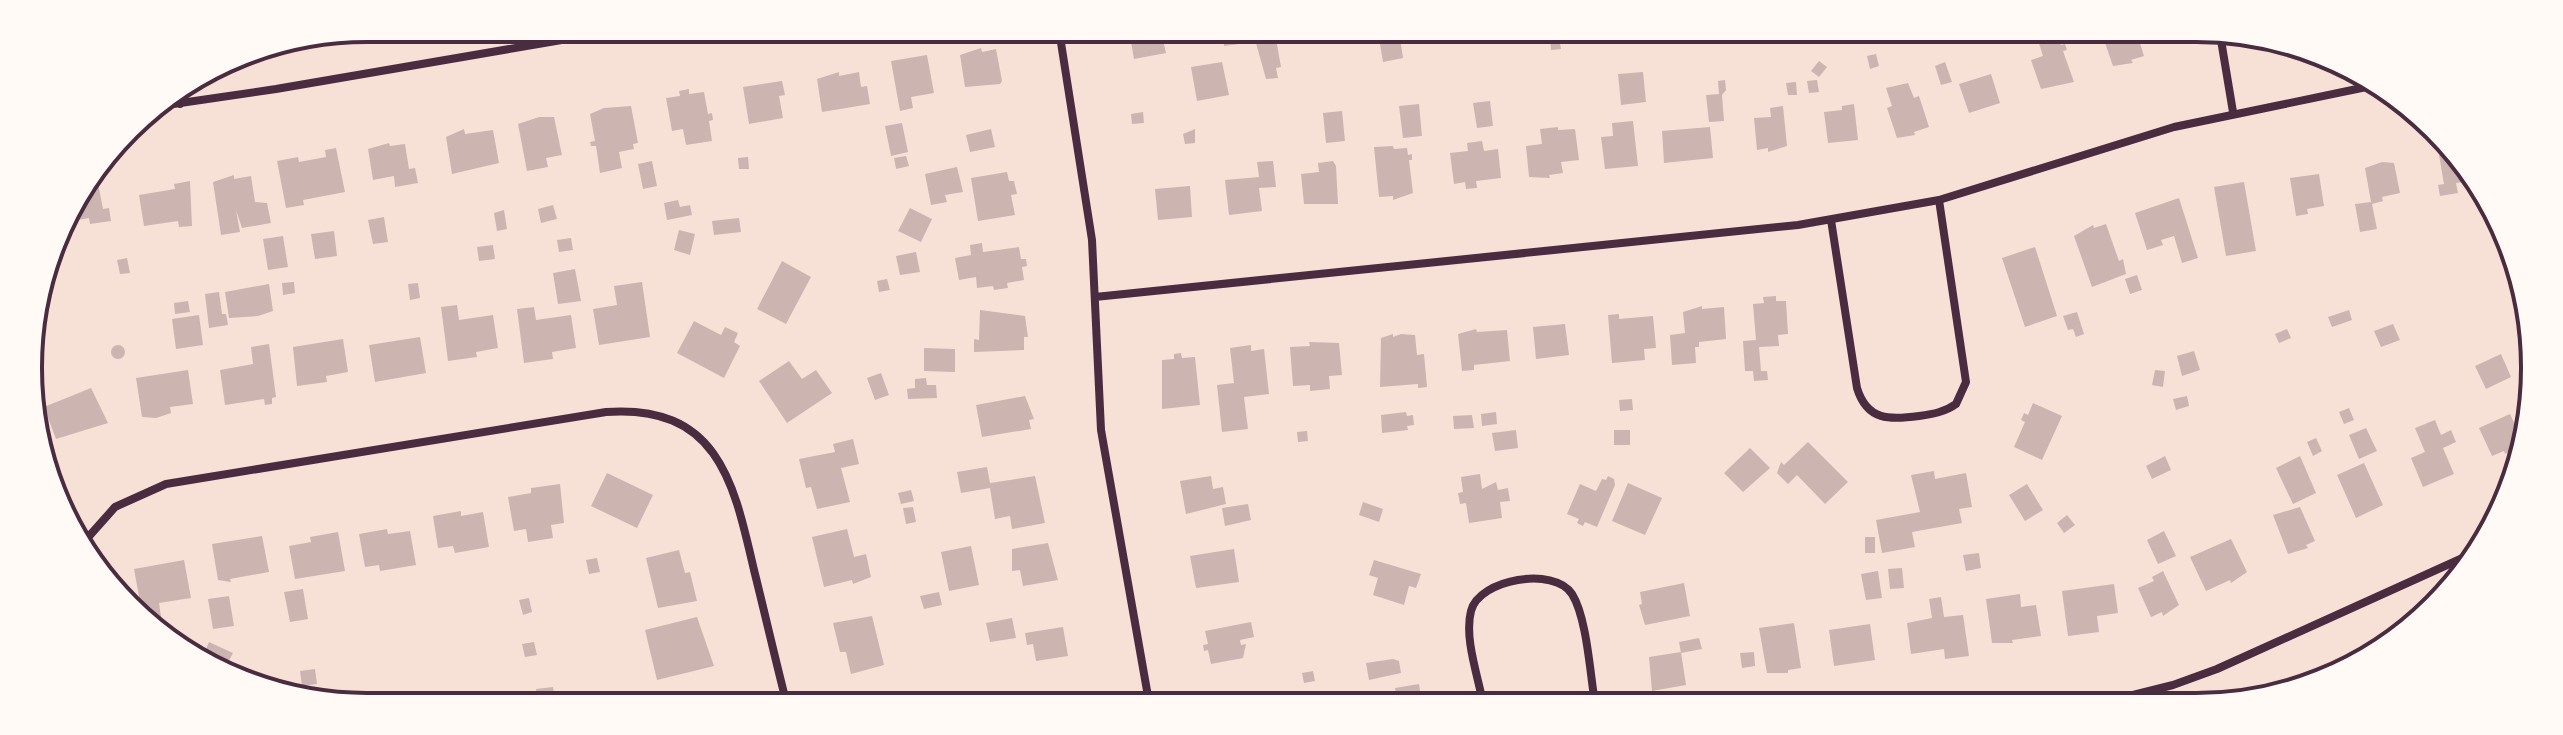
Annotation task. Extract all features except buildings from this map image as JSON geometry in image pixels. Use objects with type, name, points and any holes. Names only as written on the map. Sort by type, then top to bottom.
[{"type":"street","points":[[176,104],[549,42]]},
{"type":"street","points":[[1061,42],[1088,204],[1101,430],[1147,693]]},
{"type":"street","points":[[2222,43],[2233,112]]},
{"type":"street","points":[[1095,297],[1831,220],[1939,200],[2130,139],[2233,112],[2361,88]]},
{"type":"street","points":[[1831,220],[1857,388],[1863,404],[1873,414],[1891,420],[1935,413],[1956,404],[1966,382],[1939,200]]},
{"type":"street","points":[[89,536],[115,507],[166,484],[606,412],[653,415],[700,440],[730,478],[784,693]]},
{"type":"street","points":[[2141,693],[2217,669],[2458,560]]},
{"type":"street","points":[[1481,693],[1470,629],[1473,605],[1490,589],[1543,579],[1565,586],[1576,602],[1593,693]]}]
